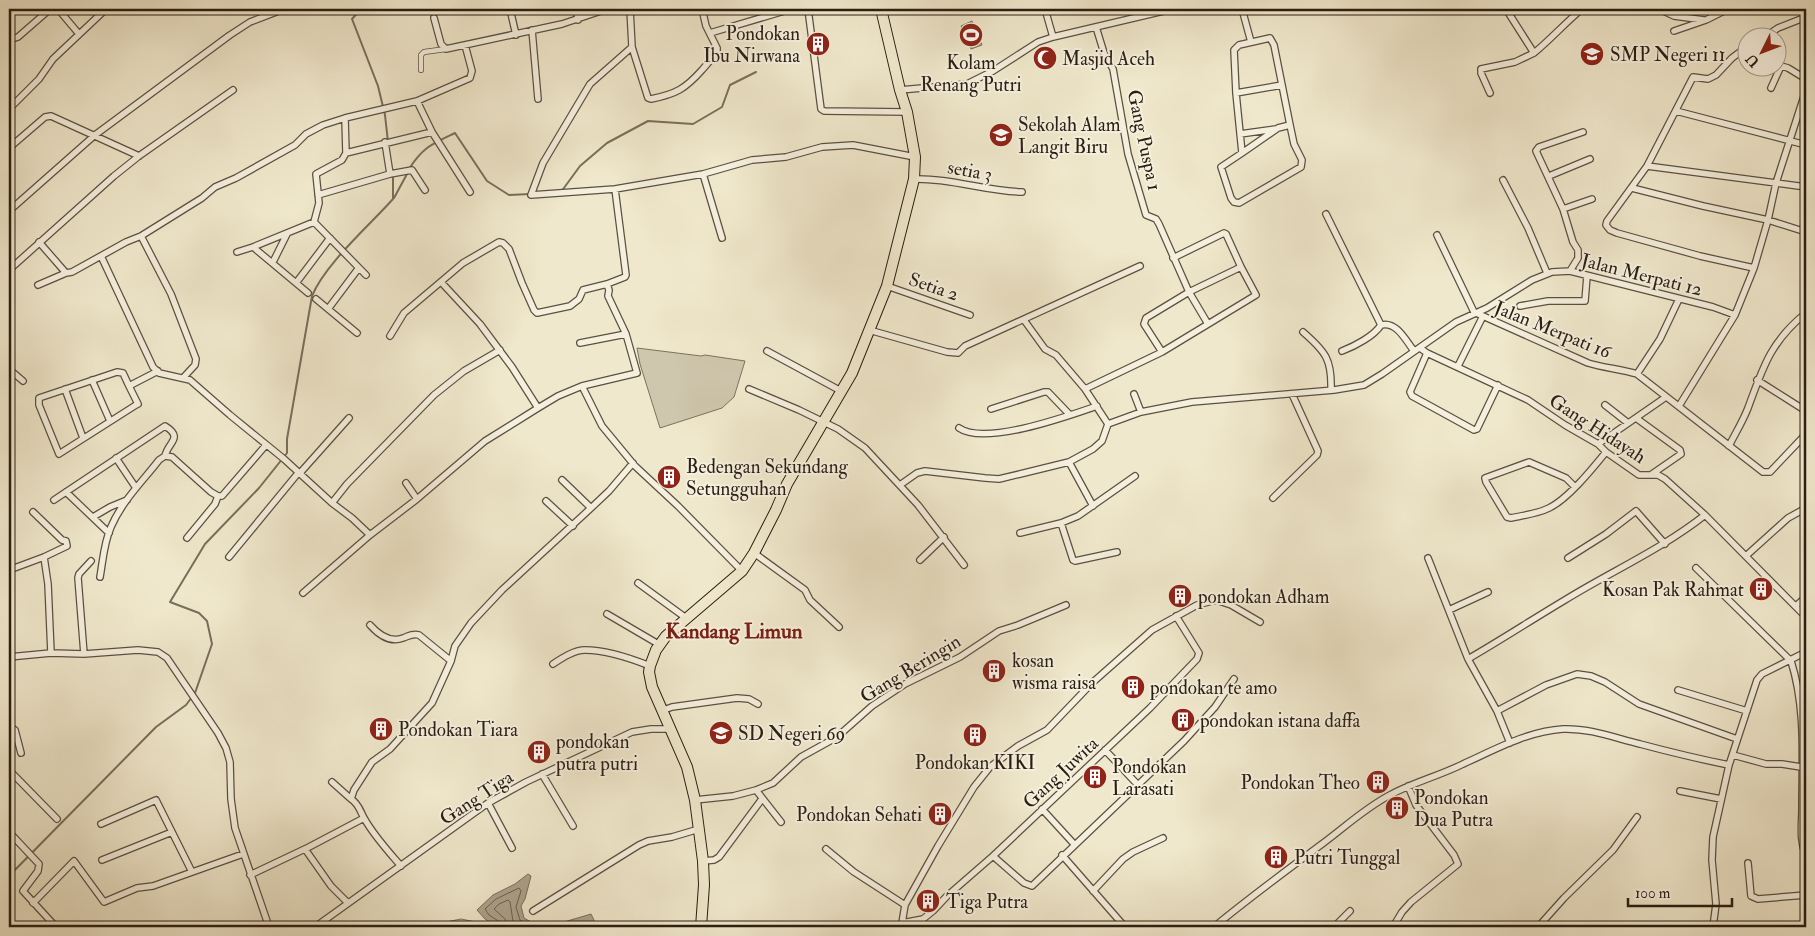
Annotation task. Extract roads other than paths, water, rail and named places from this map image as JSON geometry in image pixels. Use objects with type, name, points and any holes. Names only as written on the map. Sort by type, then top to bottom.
[{"type":"highway","points":[[701,927],[704,885],[703,861],[695,800],[687,767],[661,711],[650,680],[650,666],[656,650],[666,636],[742,571],[754,552],[787,484],[852,373],[888,286],[914,179],[915,158],[907,112],[881,9]]},
{"type":"street","points":[[9,40],[18,37],[49,10],[53,9],[58,9],[79,34]]},
{"type":"street","points":[[9,109],[39,79],[53,59],[106,9]]},
{"type":"street","points":[[9,211],[95,136],[250,22],[284,9]]},
{"type":"street","points":[[510,9],[516,35]]},
{"type":"street","points":[[577,9],[578,20]]},
{"type":"street","points":[[421,70],[421,55],[424,52],[465,46],[516,35],[578,20],[607,9]]},
{"type":"street","points":[[630,9],[632,47],[646,95],[651,99],[672,95],[680,91],[692,81],[717,51],[704,20],[702,9]]},
{"type":"street","points":[[710,33],[791,9]]},
{"type":"street","points":[[808,9],[821,110],[907,112]]},
{"type":"street","points":[[1045,9],[1053,37]]},
{"type":"street","points":[[900,90],[967,84],[993,71],[1038,42],[1172,9]]},
{"type":"street","points":[[1242,9],[1251,42]]},
{"type":"street","points":[[1506,9],[1534,53]]},
{"type":"street","points":[[1490,93],[1481,73],[1482,69],[1515,62],[1534,53],[1582,9]]},
{"type":"street","points":[[1659,9],[1674,16],[1706,20]]},
{"type":"street","points":[[1674,31],[1706,20],[1728,9]]},
{"type":"street","points":[[1778,28],[1806,17]]},
{"type":"street","points":[[434,18],[441,44],[446,49]]},
{"type":"street","name":"Gang Puspa 1","points":[[1096,28],[1104,53],[1113,69],[1128,154],[1146,215],[1156,219],[1172,255]]},
{"type":"street","points":[[532,30],[538,99]]},
{"type":"street","points":[[1242,153],[1234,50],[1239,45],[1270,38],[1273,41],[1294,144],[1302,160],[1301,166],[1239,203],[1234,202],[1221,167],[1242,153],[1278,128]]},
{"type":"street","points":[[38,285],[72,272],[126,242],[141,236],[202,198],[215,187],[236,178],[295,145],[306,134],[323,125],[417,101],[470,78],[472,71],[465,46]]},
{"type":"street","points":[[632,47],[590,84],[543,163],[531,194],[615,189],[703,174],[752,160],[786,156],[822,147],[853,145],[915,158]]},
{"type":"street","points":[[1738,54],[1716,75],[1708,79],[1693,77],[1647,166],[1607,221],[1607,228],[1700,256],[1754,268]]},
{"type":"street","points":[[1771,88],[1781,66],[1806,79]]},
{"type":"street","points":[[1236,93],[1282,85]]},
{"type":"street","points":[[9,270],[139,156],[233,90]]},
{"type":"street","points":[[1679,406],[1734,315],[1754,268],[1768,220],[1776,183],[1806,90]]},
{"type":"street","points":[[417,101],[434,134],[470,192]]},
{"type":"street","points":[[1676,111],[1806,145]]},
{"type":"street","points":[[9,148],[45,117],[51,116],[139,156]]},
{"type":"street","points":[[314,222],[319,203],[316,174],[337,164],[346,153],[345,118]]},
{"type":"street","points":[[1240,134],[1278,128],[1290,124]]},
{"type":"street","points":[[1570,271],[1578,258],[1578,250],[1573,242],[1564,209],[1537,154],[1537,149],[1583,132]]},
{"type":"street","points":[[346,153],[388,142],[434,134]]},
{"type":"street","points":[[388,142],[391,174]]},
{"type":"street","points":[[1549,176],[1590,159]]},
{"type":"street","points":[[1647,166],[1806,187]]},
{"type":"street","points":[[318,194],[409,170],[424,190]]},
{"type":"street","points":[[703,174],[722,238]]},
{"type":"street","name":"setia 3","points":[[914,179],[959,182],[1007,192],[1022,192]]},
{"type":"street","points":[[1503,180],[1528,228],[1547,273]]},
{"type":"street","points":[[1632,188],[1768,220],[1806,232],[1804,249],[1806,272]]},
{"type":"street","points":[[390,336],[404,313],[463,263],[499,242],[509,249],[534,310],[538,313],[570,306],[580,299],[583,290],[625,277],[615,189]]},
{"type":"street","points":[[1564,209],[1592,200]]},
{"type":"street","points":[[1326,214],[1381,324]]},
{"type":"street","points":[[237,252],[314,222]]},
{"type":"street","points":[[314,222],[358,269],[366,275]]},
{"type":"street","points":[[1085,389],[1162,352],[1256,295],[1241,267],[1228,236],[1224,233],[1172,255],[1189,292],[1208,324]]},
{"type":"street","points":[[273,262],[287,234]]},
{"type":"street","name":"Jalan Merpati 16","points":[[1437,235],[1474,312],[1588,363],[1637,374],[1766,473],[1770,472],[1806,434]]},
{"type":"street","points":[[141,236],[171,294],[196,358],[195,364],[183,378]]},
{"type":"street","points":[[296,283],[330,238]]},
{"type":"street","points":[[39,242],[66,273]]},
{"type":"street","points":[[253,247],[308,293]]},
{"type":"street","points":[[101,256],[153,367],[158,372],[190,380],[370,535]]},
{"type":"street","points":[[869,330],[947,352],[958,353],[965,346],[1140,266]]},
{"type":"street","points":[[1162,352],[1144,324],[1146,318],[1189,292],[1241,267]]},
{"type":"street","points":[[328,309],[358,269]]},
{"type":"street","name":"Jalan Merpati 12","points":[[1108,424],[1141,412],[1192,402],[1292,394],[1364,385],[1456,322],[1474,312],[1487,308],[1532,280],[1547,273],[1570,271],[1713,307],[1734,315]]},
{"type":"street","points":[[1520,306],[1548,300],[1585,301],[1587,276]]},
{"type":"street","points":[[441,282],[480,324],[512,367],[538,408]]},
{"type":"street","points":[[304,593],[370,535],[418,499],[485,441],[558,396],[582,386],[636,373],[626,334],[610,302],[607,284]]},
{"type":"street","name":"Setia 2","points":[[888,286],[970,315]]},
{"type":"street","points":[[316,299],[357,333]]},
{"type":"street","points":[[1637,374],[1660,339],[1680,299]]},
{"type":"street","points":[[1729,446],[1748,410],[1766,359],[1791,326],[1806,313]]},
{"type":"street","points":[[1458,366],[1483,316]]},
{"type":"street","points":[[900,485],[917,473],[926,471],[999,479],[1070,462],[1093,449],[1102,441],[1108,424],[1097,406],[1056,355],[1044,348],[1024,320]]},
{"type":"street","points":[[1342,351],[1367,338],[1378,330],[1381,324]]},
{"type":"street","points":[[1381,324],[1388,324],[1398,330],[1414,351]]},
{"type":"street","points":[[1303,332],[1327,357],[1331,370],[1332,390]]},
{"type":"street","points":[[580,343],[626,334]]},
{"type":"street","name":"Gang Hidayah","points":[[1420,348],[1528,400],[1598,444],[1606,452],[1639,475],[1652,474],[1664,479],[1705,515],[1806,617]]},
{"type":"street","points":[[332,504],[348,484],[434,395],[464,371],[500,350]]},
{"type":"street","points":[[767,351],[841,391]]},
{"type":"street","points":[[1427,352],[1410,392],[1412,396],[1474,430],[1477,429],[1498,385]]},
{"type":"street","points":[[9,369],[23,381]]},
{"type":"street","points":[[120,372],[129,386],[138,404],[59,454],[39,405],[39,398],[120,372]]},
{"type":"street","points":[[129,386],[158,372]]},
{"type":"street","points":[[92,380],[110,421]]},
{"type":"street","points":[[1757,380],[1806,411]]},
{"type":"street","points":[[582,386],[602,426],[633,462],[742,571]]},
{"type":"street","points":[[65,389],[84,438]]},
{"type":"street","points":[[749,389],[838,429],[865,448],[918,505],[964,565]]},
{"type":"street","points":[[991,409],[1048,392],[1070,415]]},
{"type":"street","points":[[1134,394],[1141,412]]},
{"type":"street","points":[[1273,498],[1317,455],[1318,451],[1292,394]]},
{"type":"street","points":[[1598,444],[1666,397]]},
{"type":"street","points":[[959,428],[964,431],[985,434],[1017,430],[1097,406]]},
{"type":"street","points":[[1605,406],[1628,423]]},
{"type":"street","points":[[229,557],[349,418]]},
{"type":"street","points":[[1636,418],[1680,450],[1681,454],[1652,474]]},
{"type":"street","points":[[54,500],[165,426],[175,436],[165,456],[136,488],[114,521],[109,533],[100,577]]},
{"type":"street","points":[[165,456],[172,457],[218,496],[225,494],[266,445]]},
{"type":"street","points":[[1575,487],[1566,478],[1529,462],[1486,478],[1486,482],[1509,518],[1538,513],[1550,508],[1575,487],[1606,452]]},
{"type":"street","points":[[116,458],[136,488]]},
{"type":"street","points":[[351,799],[354,790],[372,762],[390,749],[432,703],[451,661],[455,646],[471,624],[536,557],[573,526],[609,491],[633,462]]},
{"type":"street","points":[[1070,462],[1093,506]]},
{"type":"street","points":[[1020,533],[1061,523],[1078,516],[1135,476]]},
{"type":"street","points":[[562,480],[591,508]]},
{"type":"street","points":[[406,483],[418,499]]},
{"type":"street","points":[[66,492],[109,533]]},
{"type":"street","points":[[187,538],[215,504],[218,496]]},
{"type":"street","points":[[93,518],[110,507],[127,500]]},
{"type":"street","points":[[546,501],[573,526]]},
{"type":"street","points":[[1746,555],[1788,518],[1806,508]]},
{"type":"street","points":[[1568,558],[1616,527],[1636,511],[1665,544]]},
{"type":"street","points":[[9,570],[65,548],[67,544],[33,512]]},
{"type":"street","points":[[1468,659],[1566,599],[1674,539],[1705,515]]},
{"type":"street","points":[[1061,523],[1073,560],[1117,552]]},
{"type":"street","points":[[920,560],[944,537]]},
{"type":"street","points":[[754,552],[805,590],[810,600],[839,627]]},
{"type":"street","points":[[44,557],[48,584],[51,653]]},
{"type":"street","points":[[1428,558],[1468,659],[1497,711],[1510,743]]},
{"type":"street","points":[[84,654],[78,576],[91,561]]},
{"type":"street","points":[[1696,568],[1791,661],[1800,704],[1801,843],[1806,856]]},
{"type":"street","points":[[638,583],[686,618]]},
{"type":"street","points":[[1450,610],[1488,592]]},
{"type":"street","points":[[1796,606],[1806,597]]},
{"type":"street","points":[[900,925],[905,905],[938,846],[974,787],[990,767],[1018,746],[1047,730],[1092,683],[1152,630],[1198,605],[1216,600],[1231,605],[1260,622]]},
{"type":"street","name":"Gang Beringin","points":[[695,800],[733,796],[773,784],[802,757],[837,736],[872,706],[905,684],[960,657],[999,631],[1066,605]]},
{"type":"street","points":[[607,614],[660,645]]},
{"type":"street","name":"Gang Juwita","points":[[900,925],[923,919],[994,856],[1162,698],[1199,656],[1176,616]]},
{"type":"street","points":[[370,625],[378,634],[393,639],[419,634],[451,661]]},
{"type":"street","points":[[9,657],[51,653],[84,654],[138,650],[158,652],[167,658],[218,733],[228,755],[235,828],[268,927]]},
{"type":"street","points":[[553,664],[584,650],[608,653],[650,666]]},
{"type":"street","points":[[1714,927],[1716,904],[1712,848],[1729,765],[1756,680],[1762,674],[1806,652]]},
{"type":"street","points":[[1497,711],[1546,685],[1577,674],[1591,676],[1605,682],[1639,704],[1737,739]]},
{"type":"street","points":[[994,856],[1024,883],[1031,886],[1184,740],[1215,707],[1234,679]]},
{"type":"street","points":[[1678,690],[1747,711]]},
{"type":"street","points":[[661,711],[672,707],[737,698],[749,698],[758,704]]},
{"type":"street","points":[[9,726],[15,730],[21,753]]},
{"type":"street","name":"Gang Tiga","points":[[315,927],[488,803],[542,774],[632,732],[670,729]]},
{"type":"street","points":[[1216,927],[1278,876],[1368,809],[1408,786],[1461,766],[1510,743],[1548,731],[1563,729],[1585,730],[1611,735],[1672,753],[1729,765]]},
{"type":"street","points":[[1105,750],[1138,785]]},
{"type":"street","points":[[1733,755],[1766,764],[1801,767]]},
{"type":"street","points":[[9,770],[56,820]]},
{"type":"street","points":[[542,774],[573,826]]},
{"type":"street","points":[[332,782],[356,802],[364,818],[384,847],[401,866]]},
{"type":"street","points":[[1394,927],[1397,919],[1412,902],[1456,867],[1457,860],[1416,805],[1408,786]]},
{"type":"street","points":[[756,790],[781,822]]},
{"type":"street","points":[[1680,792],[1721,799]]},
{"type":"street","points":[[703,861],[714,860],[719,857],[762,799]]},
{"type":"street","points":[[101,824],[156,800],[192,872]]},
{"type":"street","points":[[488,803],[512,848]]},
{"type":"street","points":[[1042,809],[1074,844]]},
{"type":"street","points":[[1538,927],[1564,898],[1613,850],[1637,817]]},
{"type":"street","points":[[250,875],[364,818]]},
{"type":"street","points":[[533,911],[639,845],[699,829]]},
{"type":"street","points":[[9,832],[39,864],[38,871],[23,891],[56,927]]},
{"type":"street","points":[[102,860],[172,832]]},
{"type":"street","points":[[1093,891],[1123,859],[1133,852],[1164,838]]},
{"type":"street","points":[[305,849],[331,886],[348,902]]},
{"type":"street","points":[[826,849],[854,872],[905,905]]},
{"type":"street","points":[[33,903],[74,861],[104,902],[136,888],[153,886],[243,854]]},
{"type":"street","points":[[1062,855],[1125,927]]},
{"type":"street","points":[[1748,863],[1751,896],[1754,898],[1806,895]]},
{"type":"street","points":[[1334,927],[1350,911]]},
{"type":"water","name":"Kolam Renang Putri","points":[[972,21],[982,45],[971,49],[961,26]]},
{"type":"water","points":[[528,874],[531,876],[525,899],[521,906],[524,918],[540,927],[499,927],[485,919],[477,910],[493,895],[515,884]]},
{"type":"water","points":[[591,914],[594,920],[593,927],[547,927]]},
{"type":"waterway","points":[[361,9],[352,19],[378,86],[385,115],[388,142]]},
{"type":"waterway","points":[[561,192],[580,166],[607,143],[648,121],[693,124],[722,107],[730,85],[756,72]]},
{"type":"waterway","points":[[409,169],[429,147],[455,133],[487,181],[509,195],[530,194]]},
{"type":"waterway","points":[[394,198],[407,174]]},
{"type":"waterway","points":[[9,876],[156,727],[186,705],[195,693],[212,644],[207,621],[199,613],[170,602],[205,544],[259,488],[287,453],[287,439],[312,296],[318,284],[337,258],[393,199],[393,176]]},
{"type":"place","name":"Kolam Renang Putri","points":[[971,35]]},
{"type":"place","name":"Pondokan Ibu Nirwana","points":[[818,44]]},
{"type":"place","name":"SMP Negeri 11","points":[[1592,54]]},
{"type":"place","name":"Masjid Aceh","points":[[1045,58]]},
{"type":"place","name":"Sekolah Alam Langit Biru","points":[[1001,135]]},
{"type":"place","name":"Bedengan Sekundang Setungguhan","points":[[669,477]]},
{"type":"place","name":"Kosan Pak Rahmat","points":[[1761,589]]},
{"type":"place","name":"pondokan Adham","points":[[1180,596]]},
{"type":"place","name":"kosan wisma raisa","points":[[994,671]]},
{"type":"place","name":"pondokan te amo","points":[[1133,687]]},
{"type":"place","name":"pondokan istana daffa","points":[[1183,720]]},
{"type":"place","name":"Pondokan Tiara","points":[[381,729]]},
{"type":"place","name":"SD Negeri 69","points":[[721,733]]},
{"type":"place","name":"Pondokan KIKI","points":[[975,735]]},
{"type":"place","name":"pondokan putra putri","points":[[539,752]]},
{"type":"place","name":"Pondokan Larasati","points":[[1095,777]]},
{"type":"place","name":"Pondokan Theo","points":[[1378,782]]},
{"type":"place","name":"Pondokan Dua Putra","points":[[1397,808]]},
{"type":"place","name":"Pondokan Sehati","points":[[940,814]]},
{"type":"place","name":"Putri Tunggal","points":[[1276,857]]},
{"type":"place","name":"Tiga Putra","points":[[928,901]]},
{"type":"district","name":"Kandang Limun","points":[[734,631]]}]
